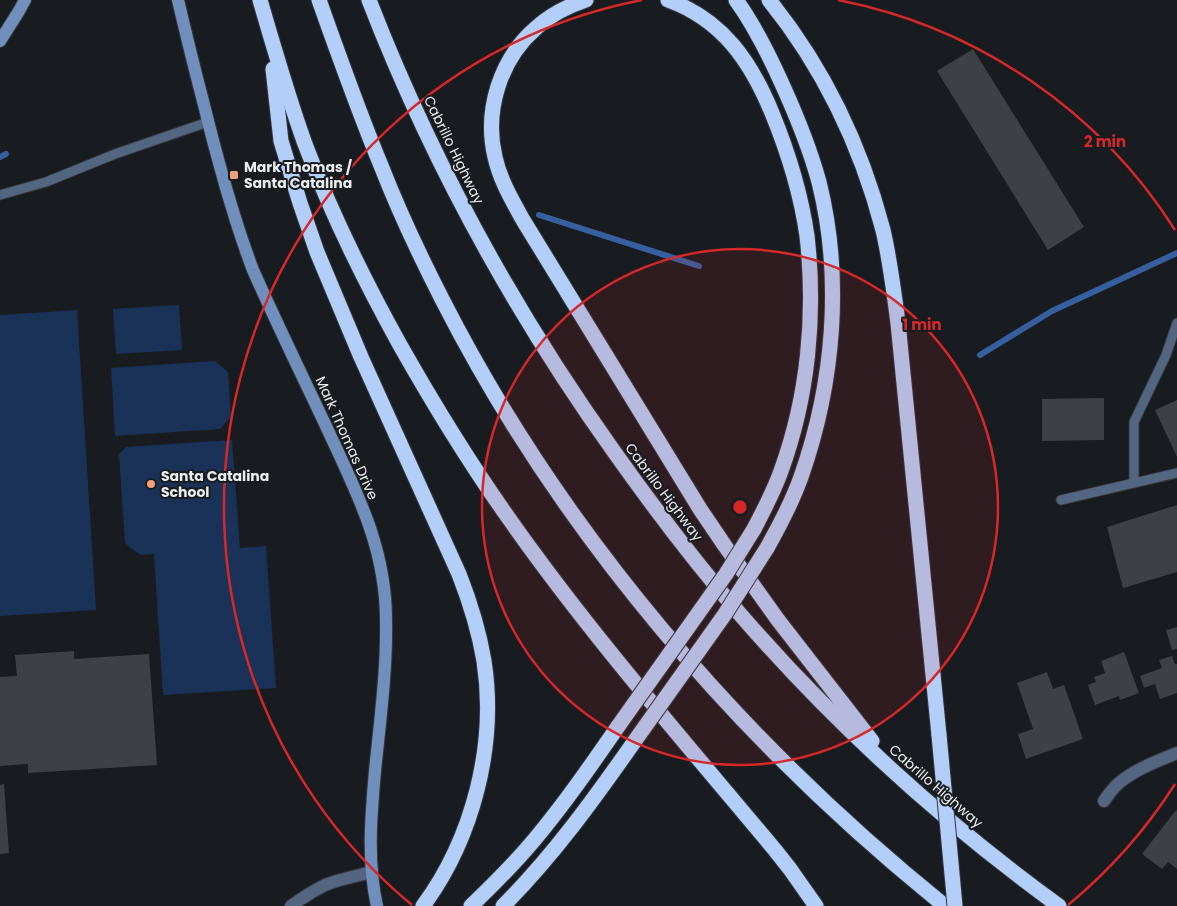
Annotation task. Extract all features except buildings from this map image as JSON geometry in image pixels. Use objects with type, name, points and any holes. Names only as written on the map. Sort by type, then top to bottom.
[{"type":"highway","points":[[260,0],[305,144],[342,231],[384,316],[456,439],[508,518],[564,594],[641,690],[780,856],[816,906]]},
{"type":"highway","points":[[319,0],[382,171],[421,256],[492,390],[540,466],[622,579],[714,688],[776,754],[843,819],[944,906]]},
{"type":"highway","name":"Cabrillo Highway","points":[[369,0],[415,109],[465,210],[525,316],[570,389],[650,502],[739,613],[832,713],[972,840],[1059,906]]},
{"type":"highway","points":[[586,0],[557,12],[535,28],[519,47],[505,70],[495,95],[492,120],[493,145],[502,179],[528,228],[720,539],[778,620],[901,777]]},
{"type":"highway","points":[[471,906],[504,874],[536,838],[569,795],[726,574],[754,529],[772,492],[794,428],[804,382],[810,311],[809,260],[797,187],[783,141],[768,102],[741,54],[718,28],[691,10],[668,0]]},
{"type":"highway","points":[[503,906],[552,852],[595,796],[725,614],[782,522],[801,478],[808,456],[825,385],[830,334],[831,266],[824,206],[803,132],[770,58],[736,0]]},
{"type":"highway","points":[[769,0],[807,54],[836,103],[867,178],[883,230],[898,323],[955,906]]},
{"type":"highway","points":[[269,33],[281,141],[316,252],[459,574],[474,619],[484,663],[487,709],[486,733],[474,802],[458,846],[437,884],[422,906]]},
{"type":"street","points":[[0,41],[24,0]]},
{"type":"street","name":"Mark Thomas Drive","points":[[178,0],[208,122],[242,243],[359,500],[371,529],[379,558],[386,620],[382,704],[371,814],[372,872],[377,906]]},
{"type":"street","points":[[1104,801],[1120,782],[1132,774],[1177,753]]},
{"type":"street","points":[[291,906],[325,886],[372,872]]},
{"type":"lane","points":[[0,195],[46,182],[114,154],[208,122]]},
{"type":"lane","points":[[1134,483],[1134,422],[1166,355],[1177,322]]},
{"type":"lane","points":[[1061,500],[1177,473]]},
{"type":"shaded area","points":[[179,305],[182,350],[116,354],[113,309]]},
{"type":"shaded area","points":[[77,310],[96,610],[0,616],[0,315]]},
{"type":"shaded area","points":[[215,361],[228,372],[231,417],[220,429],[115,436],[111,368]]},
{"type":"shaded area","points":[[232,440],[240,548],[266,546],[276,688],[163,695],[154,554],[140,555],[125,543],[119,454],[126,447]]},
{"type":"waterway","points":[[0,157],[6,154]]},
{"type":"waterway","points":[[539,215],[699,266]]},
{"type":"waterway","points":[[980,355],[1052,311],[1177,253]]},
{"type":"place","name":"Mark Thomas / Santa Catalina","points":[[234,175]]},
{"type":"place","name":"Santa Catalina School","points":[[151,484]]}]
